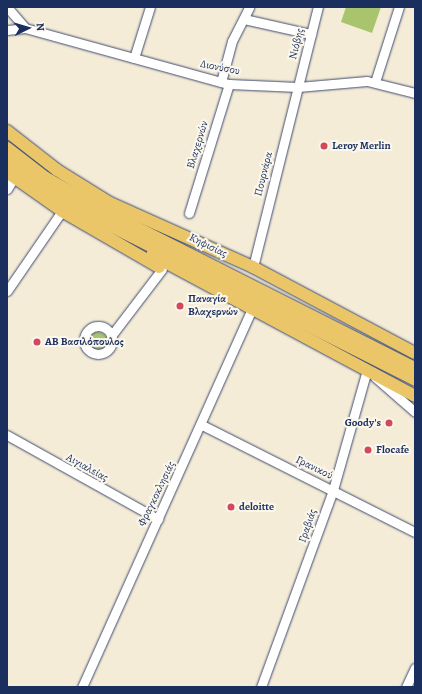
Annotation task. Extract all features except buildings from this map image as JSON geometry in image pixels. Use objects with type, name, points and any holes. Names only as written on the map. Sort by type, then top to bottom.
[{"type":"main road","name":"Κηφισίας","points":[[7,131],[57,170],[110,203],[253,267],[373,329],[415,353]]},
{"type":"main road","name":"Κηφισίας","points":[[7,148],[80,198],[415,368]]},
{"type":"main road","points":[[7,161],[133,245],[251,311],[415,396]]},
{"type":"main road","points":[[11,175],[62,211],[162,269],[209,287]]},
{"type":"main road","points":[[110,203],[241,280]]},
{"type":"main road","points":[[86,214],[415,380]]},
{"type":"main road","points":[[373,329],[415,344]]},
{"type":"street","points":[[7,7],[24,28]]},
{"type":"street","points":[[134,58],[150,7]]},
{"type":"street","name":"Βλαχερνών","points":[[189,213],[225,83],[232,41],[249,7]]},
{"type":"street","name":"Νιόβης","points":[[298,87],[318,7]]},
{"type":"street","points":[[375,82],[399,7]]},
{"type":"street","points":[[244,19],[311,34]]},
{"type":"street","name":"Διονύσου","points":[[7,30],[24,28],[225,83],[298,87],[375,82],[415,93]]},
{"type":"street","name":"Πουρνάρα","points":[[253,267],[298,87]]},
{"type":"street","points":[[7,189],[11,175]]},
{"type":"street","points":[[7,291],[62,211]]},
{"type":"street","points":[[111,336],[162,269]]},
{"type":"street","name":"Φραγκοκλησιάς","points":[[82,687],[202,425],[251,311]]},
{"type":"street","points":[[368,371],[415,412]]},
{"type":"street","name":"Γραβιάς","points":[[260,687],[333,490],[368,371]]},
{"type":"street","name":"Γρανικού","points":[[202,425],[415,532]]},
{"type":"street","name":"Αιγιαλείας","points":[[7,435],[158,520]]},
{"type":"street","points":[[406,687],[415,668]]},
{"type":"green space","points":[[346,7],[381,7],[372,33],[341,22]]},
{"type":"green space","points":[[98,332],[104,335],[107,341],[104,347],[98,350],[92,347],[89,341],[92,335]]},
{"type":"place","name":"Leroy Merlin","points":[[324,146]]},
{"type":"place","name":"Παναγία Βλαχερνών","points":[[180,306]]},
{"type":"place","name":"ΑΒ Βασιλόπουλος","points":[[37,342]]},
{"type":"place","name":"Goody's","points":[[389,423]]},
{"type":"place","name":"Flocafe","points":[[368,450]]},
{"type":"place","name":"deloitte","points":[[231,507]]}]
